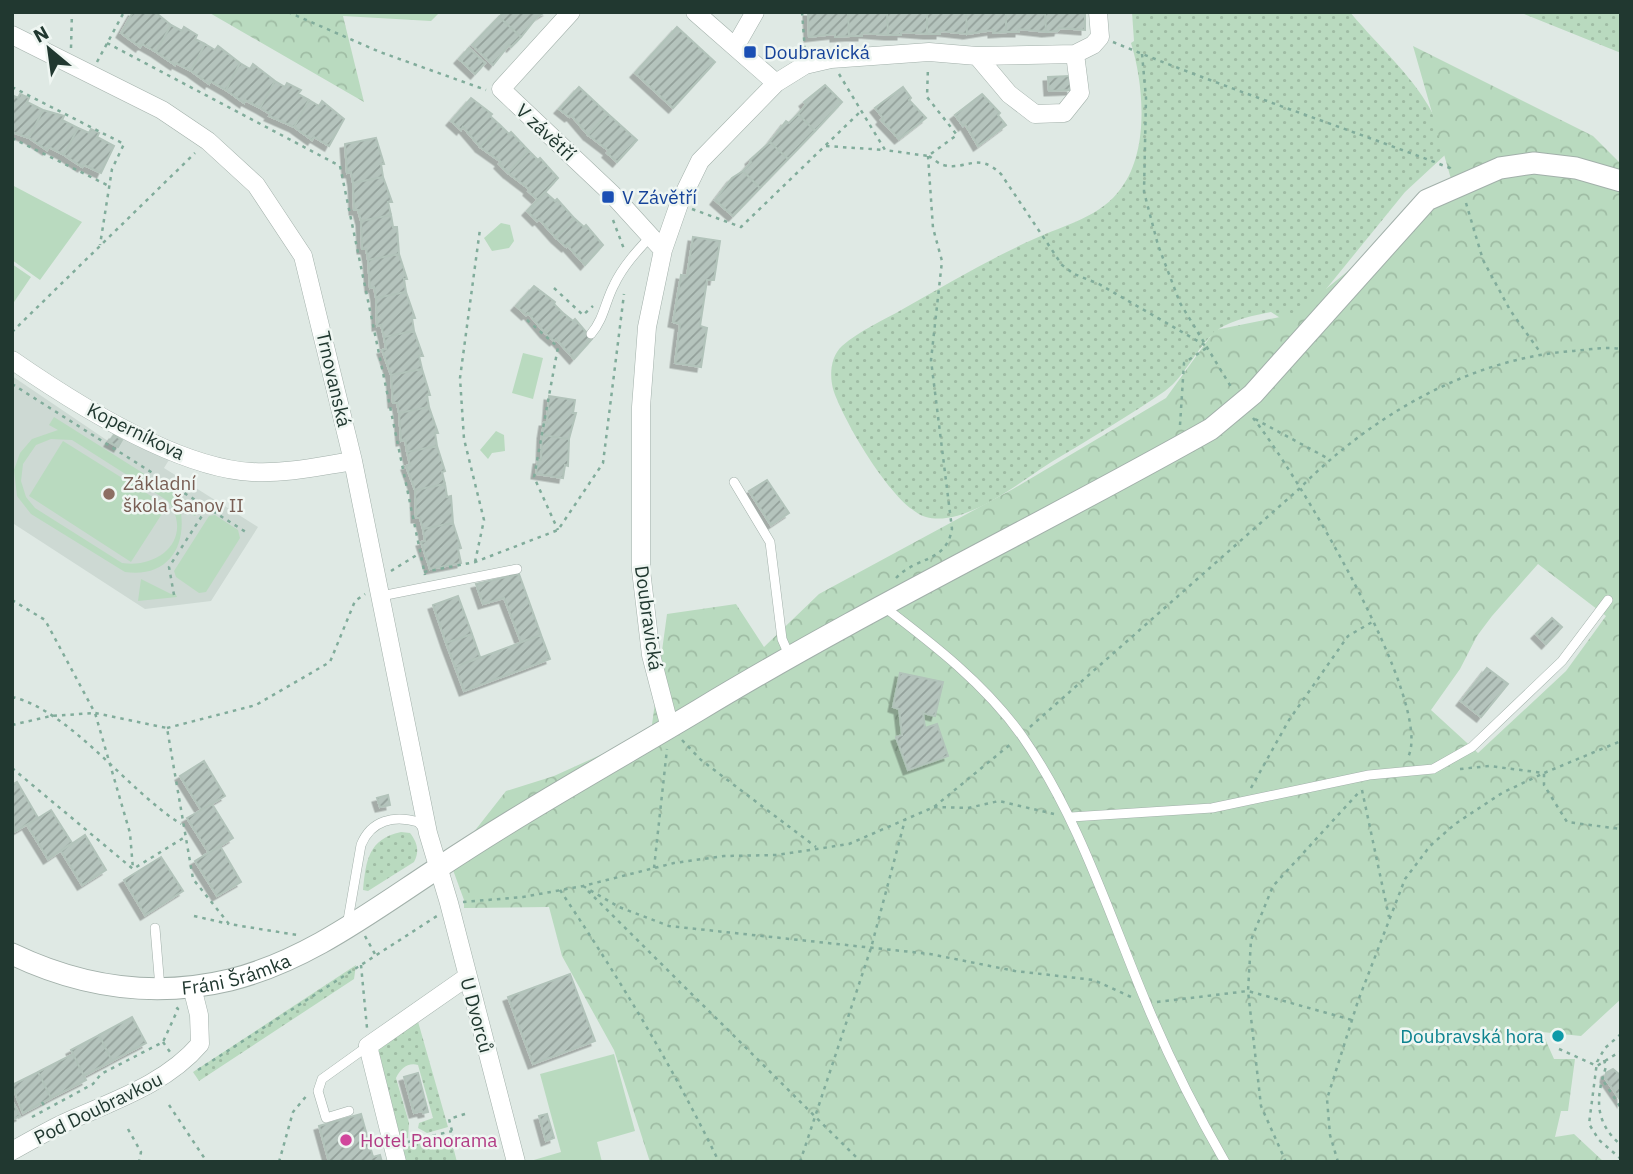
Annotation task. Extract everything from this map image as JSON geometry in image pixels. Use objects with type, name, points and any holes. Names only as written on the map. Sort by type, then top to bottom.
[{"type":"street","name":"V závětří","points":[[572,12],[501,89],[615,197],[663,250]]},
{"type":"street","points":[[695,12],[776,83]]},
{"type":"street","points":[[734,47],[755,12]]},
{"type":"street","points":[[977,56],[1009,94],[1035,114],[1064,113],[1080,93],[1075,54],[1093,45],[1100,37],[1098,12]]},
{"type":"street","name":"Trnovanská","points":[[12,34],[162,110],[208,141],[256,185],[303,256],[353,461],[428,833],[438,867]]},
{"type":"street","name":"Doubravická","points":[[670,728],[651,655],[641,570],[641,407],[647,327],[663,250],[679,204],[700,161],[776,83],[805,65],[831,59],[929,52],[977,56],[1075,54]]},
{"type":"street","name":"Fráni Šrámka","points":[[12,954],[64,976],[95,984],[166,995],[260,971],[333,937],[438,867],[789,655],[1247,410],[1427,200],[1500,168],[1534,163],[1576,168],[1621,180]]},
{"type":"street","name":"Koperníkova","points":[[12,360],[60,393],[116,423],[187,457],[225,469],[274,473],[353,461]]},
{"type":"street","name":"U Dvorců","points":[[438,867],[458,903],[467,976],[516,1162]]},
{"type":"street","points":[[397,1162],[368,1046],[467,976]]},
{"type":"street","name":"Pod Doubravkou","points":[[12,1151],[57,1126],[170,1073],[189,1057],[200,1044],[199,1015],[192,987]]},
{"type":"lane","points":[[591,334],[602,322],[611,292],[628,262],[650,236]]},
{"type":"lane","points":[[734,482],[770,542],[782,639],[789,655]]},
{"type":"lane","points":[[381,596],[517,569]]},
{"type":"lane","points":[[1071,817],[1212,808],[1375,775],[1433,769],[1472,747],[1562,661],[1608,600]]},
{"type":"lane","points":[[881,606],[939,647],[1021,735],[1071,817],[1146,1004],[1191,1102],[1226,1162]]},
{"type":"lane","points":[[333,937],[348,920],[360,845],[365,834],[382,822],[399,818],[418,822],[428,833]]},
{"type":"lane","points":[[155,928],[166,995]]},
{"type":"lane","points":[[349,1111],[326,1118],[318,1091],[322,1079],[368,1046]]},
{"type":"path","points":[[64,60],[73,44],[72,12]]},
{"type":"path","points":[[91,74],[124,12]]},
{"type":"path","points":[[288,12],[380,52],[484,90],[501,89]]},
{"type":"path","points":[[802,12],[805,65]]},
{"type":"path","points":[[1100,37],[1450,168],[1461,186],[1483,260],[1510,310],[1541,353]]},
{"type":"path","points":[[928,156],[957,135],[927,97],[929,52]]},
{"type":"path","points":[[1142,54],[1146,98],[1144,192],[1158,245],[1181,303],[1355,580],[1374,621],[1402,693],[1412,738],[1411,753],[1403,765],[1387,773]]},
{"type":"path","points":[[831,59],[860,112],[886,150]]},
{"type":"path","points":[[12,87],[124,144],[112,169],[100,245]]},
{"type":"path","points":[[679,204],[741,227],[860,112]]},
{"type":"path","points":[[12,138],[109,186]]},
{"type":"path","points":[[12,332],[208,141]]},
{"type":"path","points":[[826,146],[928,156],[944,165],[978,161],[991,165],[1062,265],[1073,274],[1099,284],[1208,347]]},
{"type":"path","points":[[881,606],[882,597],[898,575],[938,555],[949,544],[952,529],[931,360],[942,261],[933,228],[928,156]]},
{"type":"path","points":[[615,197],[608,205],[628,262]]},
{"type":"path","points":[[475,562],[484,520],[464,439],[460,379],[480,229]]},
{"type":"path","points":[[424,572],[475,562],[558,530],[603,463],[624,292],[611,292],[583,315],[554,288]]},
{"type":"path","points":[[527,320],[558,346],[534,477],[558,530]]},
{"type":"path","points":[[1179,447],[1184,363],[1208,347]]},
{"type":"path","points":[[197,1071],[442,913],[442,906],[583,886],[654,868],[724,856],[777,855],[849,844],[934,807],[1021,735],[1299,489],[1329,459],[1392,414],[1473,371],[1541,353],[1621,349]]},
{"type":"path","points":[[12,384],[249,534]]},
{"type":"path","points":[[1247,410],[1329,459]]},
{"type":"path","points":[[174,595],[169,567],[208,508]]},
{"type":"path","points":[[12,725],[51,716],[95,713],[167,728],[256,705],[330,662],[355,601],[370,593],[367,579],[421,553]]},
{"type":"path","points":[[12,600],[45,620],[95,713],[130,833],[133,869]]},
{"type":"path","points":[[1243,801],[1289,720],[1348,636],[1374,621]]},
{"type":"path","points":[[12,697],[32,701],[107,760],[162,812],[183,824]]},
{"type":"path","points":[[167,728],[193,879],[229,925]]},
{"type":"path","points":[[670,728],[701,760],[818,848]]},
{"type":"path","points":[[654,868],[670,728]]},
{"type":"path","points":[[1338,1162],[1330,1135],[1327,1100],[1352,1020],[1405,878],[1430,845],[1455,824],[1502,793],[1621,741]]},
{"type":"path","points":[[1433,769],[1489,766],[1545,773]]},
{"type":"path","points":[[12,768],[133,869]]},
{"type":"path","points":[[1545,773],[1544,785],[1567,822],[1621,829]]},
{"type":"path","points":[[1286,1162],[1261,1106],[1248,990],[1251,940],[1273,886],[1375,775]]},
{"type":"path","points":[[1362,789],[1389,917]]},
{"type":"path","points":[[934,807],[968,808],[999,802],[1071,817]]},
{"type":"path","points":[[800,1162],[870,948],[905,820]]},
{"type":"path","points":[[133,869],[185,837]]},
{"type":"path","points":[[583,886],[619,907],[669,926],[930,954],[1016,971],[1094,981],[1146,1004],[1248,990],[1352,1020]]},
{"type":"path","points":[[583,886],[861,1162]]},
{"type":"path","points":[[560,890],[606,959],[682,1086],[719,1162]]},
{"type":"path","points":[[194,916],[229,925],[309,936]]},
{"type":"path","points":[[365,936],[376,956]]},
{"type":"path","points":[[361,965],[368,1046]]},
{"type":"path","points":[[32,1117],[93,1084],[107,1071],[163,1042],[178,1009],[166,995]]},
{"type":"path","points":[[1621,1034],[1605,1048],[1597,1066],[1589,1125],[1599,1140],[1621,1159]]},
{"type":"path","points":[[1559,1049],[1597,1066]]},
{"type":"path","points":[[131,1051],[134,1057]]},
{"type":"path","points":[[1597,1066],[1621,1051]]},
{"type":"path","points":[[1574,1057],[1578,1054]]},
{"type":"path","points":[[1604,1060],[1599,1120],[1621,1145]]},
{"type":"path","points":[[103,1066],[107,1071]]},
{"type":"path","points":[[1604,1082],[1621,1108]]},
{"type":"path","points":[[70,1088],[73,1094]]},
{"type":"path","points":[[279,1162],[293,1112],[307,1095],[318,1091]]},
{"type":"path","points":[[42,1102],[46,1109]]},
{"type":"path","points":[[169,1105],[207,1162]]},
{"type":"path","points":[[465,1114],[449,1119],[455,1143],[471,1138]]},
{"type":"path","points":[[128,1129],[141,1152],[139,1162]]},
{"type":"path","points":[[406,1143],[452,1131]]},
{"type":"shaded area","name":"Základní škola Šanov II","points":[[12,376],[108,441],[116,429],[172,455],[164,468],[258,527],[211,601],[145,609],[14,524]]},
{"type":"green space","points":[[208,12],[440,12],[431,21],[343,16],[364,102]]},
{"type":"green space","points":[[1132,12],[1350,12],[1422,96],[1441,134],[1445,155],[1405,192],[1318,299],[1288,323],[1271,312],[1224,326],[1204,343],[1173,384],[1138,409],[975,509],[941,519],[926,517],[900,498],[860,443],[832,386],[831,374],[835,356],[842,346],[872,326],[1001,255],[1093,213],[1114,197],[1131,172],[1137,155],[1142,117],[1139,78],[1131,43],[1134,41]]},
{"type":"green space","points":[[1519,12],[1621,12],[1621,53]]},
{"type":"green space","points":[[1413,46],[1593,136],[1621,164],[1621,999],[1581,1036],[1542,1032],[1554,1059],[1575,1059],[1568,1111],[1561,1111],[1555,1137],[1574,1134],[1604,1162],[650,1162],[614,1050],[562,956],[549,907],[464,908],[464,900],[453,870],[473,833],[506,791],[554,776],[651,732],[667,614],[736,604],[764,647],[819,594],[1013,489],[1166,398],[1215,330],[1295,314],[1453,186]],"holes":[[[1538,564],[1606,616],[1566,671],[1478,753],[1431,710],[1460,669],[1477,636]]]},
{"type":"green space","points":[[12,185],[82,222],[40,280],[12,260]]},
{"type":"green space","points":[[501,223],[510,225],[514,241],[509,248],[492,251],[484,238]]},
{"type":"green space","points":[[12,264],[31,277],[12,305]]},
{"type":"green space","points":[[523,353],[543,358],[533,399],[512,393]]},
{"type":"green space","points":[[54,417],[200,509],[195,516],[180,507],[181,534],[172,556],[163,564],[140,573],[125,572],[31,514],[17,496],[14,470],[20,453],[32,439],[58,430],[49,425]],"holes":[[[51,439],[72,440],[168,501],[177,527],[175,538],[160,556],[136,564],[122,563],[35,508],[26,497],[21,481],[23,464],[36,445]]]},
{"type":"green space","points":[[496,431],[504,435],[505,451],[492,453],[488,459],[480,450]]},
{"type":"green space","points":[[63,441],[167,506],[131,562],[29,496]]},
{"type":"green space","points":[[215,515],[238,530],[240,538],[206,592],[199,593],[176,577],[174,571],[209,516]]},
{"type":"green space","points":[[141,579],[171,594],[175,593],[177,597],[138,601]]},
{"type":"green space","points":[[410,833],[416,843],[417,854],[414,862],[368,891],[363,890],[368,861],[375,846],[390,835]]},
{"type":"green space","points":[[356,965],[354,979],[199,1081],[193,1072]]},
{"type":"green space","points":[[417,1018],[448,1127],[427,1133],[418,1128],[419,1123],[433,1118],[418,1065],[408,1065],[396,1078],[409,1123],[408,1138],[396,1141],[376,1055],[380,1046]]},
{"type":"green space","points":[[614,1054],[635,1131],[597,1142],[602,1162],[527,1162],[561,1152],[540,1074]]},
{"type":"green space","points":[[450,1135],[457,1162],[402,1162],[399,1149]]},
{"type":"building","points":[[133,12],[155,12],[171,25],[156,52],[142,44],[140,47],[121,33]]},
{"type":"building","points":[[504,12],[545,12],[537,17],[521,37],[499,17]]},
{"type":"building","points":[[808,12],[848,12],[849,36],[835,37],[835,34],[809,37]]},
{"type":"building","points":[[848,12],[887,12],[888,35],[862,33],[862,36],[849,36]]},
{"type":"building","points":[[887,12],[927,12],[927,34],[901,32],[901,35],[888,35]]},
{"type":"building","points":[[927,12],[966,12],[967,34],[940,31],[940,34],[927,34]]},
{"type":"building","points":[[966,12],[1006,12],[1006,32],[993,33],[993,30],[967,34]]},
{"type":"building","points":[[1006,12],[1045,12],[1046,32],[1019,29],[1019,32],[1006,32]]},
{"type":"building","points":[[1045,12],[1085,12],[1085,30],[1059,28],[1058,31],[1046,32]]},
{"type":"building","points":[[499,17],[521,37],[511,47],[509,45],[493,65],[472,45]]},
{"type":"building","points":[[171,25],[182,31],[184,27],[197,35],[195,39],[205,44],[191,71],[176,63],[175,65],[156,52]]},
{"type":"building","points":[[677,27],[715,62],[673,108],[635,73]]},
{"type":"building","points":[[205,44],[215,50],[218,46],[240,63],[226,90],[210,81],[209,84],[191,71]]},
{"type":"building","points":[[469,48],[485,63],[475,74],[459,59]]},
{"type":"building","points":[[240,63],[250,69],[253,64],[275,81],[260,108],[245,100],[244,103],[226,90]]},
{"type":"building","points":[[1070,76],[1071,90],[1049,91],[1048,77]]},
{"type":"building","points":[[275,81],[285,87],[287,83],[301,90],[298,94],[309,100],[294,127],[269,116],[270,114],[260,108]]},
{"type":"building","points":[[825,85],[842,102],[815,131],[798,114],[806,105],[804,102]]},
{"type":"building","points":[[579,87],[608,114],[588,135],[571,115],[569,117],[559,109]]},
{"type":"building","points":[[903,87],[911,98],[909,100],[926,118],[899,139],[881,120],[883,118],[875,108]]},
{"type":"building","points":[[20,94],[29,98],[27,102],[43,110],[29,138],[12,132],[12,95],[18,98]]},
{"type":"building","points":[[982,94],[1000,113],[998,115],[1006,125],[978,146],[965,124],[963,126],[955,115]]},
{"type":"building","points":[[471,98],[492,114],[490,116],[500,125],[480,147],[463,127],[461,130],[451,121]]},
{"type":"building","points":[[309,100],[319,106],[322,101],[344,119],[329,146],[314,137],[312,140],[294,127]]},
{"type":"building","points":[[43,110],[64,116],[62,120],[78,128],[64,155],[49,147],[47,150],[29,138]]},
{"type":"building","points":[[608,114],[637,140],[617,162],[607,153],[609,151],[588,135]]},
{"type":"building","points":[[798,114],[815,131],[788,159],[770,142],[786,121],[789,123]]},
{"type":"building","points":[[500,125],[509,134],[511,132],[529,151],[508,173],[499,164],[501,162],[480,147]]},
{"type":"building","points":[[78,128],[89,133],[91,129],[99,133],[97,137],[114,146],[101,173],[84,165],[82,167],[64,155]]},
{"type":"building","points":[[376,138],[384,164],[381,164],[383,177],[353,183],[351,172],[347,173],[345,144]]},
{"type":"building","points":[[770,142],[788,159],[760,188],[743,171],[750,160]]},
{"type":"building","points":[[529,151],[538,160],[540,158],[558,178],[538,200],[529,189],[508,173]]},
{"type":"building","points":[[743,171],[760,188],[733,216],[715,200],[732,178]]},
{"type":"building","points":[[383,177],[392,202],[388,202],[391,215],[361,221],[358,210],[354,210],[353,183]]},
{"type":"building","points":[[545,192],[555,201],[557,199],[574,218],[556,238],[539,219],[537,221],[527,211]]},
{"type":"building","points":[[391,215],[393,227],[397,227],[399,254],[368,260],[366,249],[362,249],[361,221]]},
{"type":"building","points":[[574,218],[584,227],[586,225],[603,245],[585,265],[567,245],[566,247],[556,238]]},
{"type":"building","points":[[693,237],[720,241],[714,280],[707,280],[700,326],[707,328],[701,367],[675,363],[680,324],[673,322],[681,275],[687,276]]},
{"type":"building","points":[[399,254],[407,279],[404,279],[406,292],[376,298],[374,287],[370,288],[368,260]]},
{"type":"building","points":[[534,286],[555,302],[563,313],[545,333],[528,313],[526,315],[516,306]]},
{"type":"building","points":[[406,292],[415,318],[412,318],[414,331],[384,337],[381,325],[377,326],[376,298]]},
{"type":"building","points":[[563,313],[573,321],[575,319],[592,339],[574,359],[556,339],[554,341],[545,333]]},
{"type":"building","points":[[414,331],[423,356],[419,356],[422,369],[391,375],[382,350],[386,349],[384,337]]},
{"type":"building","points":[[422,369],[430,395],[427,395],[429,407],[399,413],[397,403],[393,403],[391,375]]},
{"type":"building","points":[[549,396],[575,400],[573,413],[576,413],[569,439],[542,435],[544,422],[547,422]]},
{"type":"building","points":[[429,407],[438,433],[435,433],[437,446],[407,452],[405,440],[401,441],[399,413]]},
{"type":"building","points":[[114,435],[122,440],[118,447],[109,442]]},
{"type":"building","points":[[542,435],[569,439],[568,466],[565,465],[563,478],[536,474],[538,460],[541,460]]},
{"type":"building","points":[[437,446],[445,471],[442,472],[445,484],[415,490],[406,466],[410,465],[407,452]]},
{"type":"building","points":[[767,480],[789,513],[771,525],[749,491]]},
{"type":"building","points":[[445,484],[447,497],[451,496],[453,523],[423,529],[420,518],[416,518],[415,490]]},
{"type":"building","points":[[453,523],[461,548],[458,549],[461,563],[430,569],[421,542],[425,541],[423,529]]},
{"type":"building","points":[[519,574],[541,635],[521,642],[504,598],[483,604],[476,584]]},
{"type":"building","points":[[458,596],[472,634],[446,643],[433,605]]},
{"type":"building","points":[[1552,618],[1562,627],[1546,644],[1536,634]]},
{"type":"building","points":[[472,634],[480,657],[455,667],[446,643]]},
{"type":"building","points":[[541,635],[550,659],[464,691],[455,667]]},
{"type":"building","points":[[1487,668],[1508,684],[1481,717],[1461,701]]},
{"type":"building","points":[[900,673],[943,682],[935,716],[923,713],[925,728],[937,724],[948,756],[908,770],[896,737],[902,735],[899,709],[893,707]]},
{"type":"building","points":[[204,761],[225,796],[201,810],[180,776]]},
{"type":"building","points":[[17,782],[38,818],[14,832],[12,785]]},
{"type":"building","points":[[388,795],[390,805],[380,807],[377,798]]},
{"type":"building","points":[[212,804],[233,838],[209,853],[187,818]]},
{"type":"building","points":[[51,810],[72,843],[48,859],[27,825]]},
{"type":"building","points":[[85,835],[106,870],[82,885],[61,851]]},
{"type":"building","points":[[220,846],[241,882],[217,896],[195,861]]},
{"type":"building","points":[[161,857],[183,891],[145,915],[124,880]]},
{"type":"building","points":[[570,974],[595,1041],[533,1064],[508,997]]},
{"type":"building","points":[[132,1017],[146,1043],[112,1061],[99,1035]]},
{"type":"building","points":[[99,1035],[112,1061],[84,1076],[71,1050]]},
{"type":"building","points":[[73,1054],[86,1080],[51,1098],[38,1072]]},
{"type":"building","points":[[1613,1069],[1620,1075],[1621,1101],[1605,1078],[1606,1073]]},
{"type":"building","points":[[38,1072],[51,1098],[23,1113],[12,1085]]},
{"type":"building","points":[[418,1073],[428,1112],[423,1113],[414,1113],[404,1077]]},
{"type":"building","points":[[14,1104],[20,1116],[12,1120],[12,1105]]},
{"type":"building","name":"Hotel Panorama","points":[[361,1114],[373,1157],[380,1155],[382,1162],[329,1162],[319,1126]]},
{"type":"building","points":[[547,1114],[554,1138],[546,1141],[539,1116]]},
{"type":"place","name":"Doubravická","points":[[750,52]]},
{"type":"place","name":"V Závětří","points":[[608,197]]},
{"type":"place","name":"Základní škola Šanov II","points":[[109,494]]},
{"type":"place","name":"Doubravská hora","points":[[1558,1036]]},
{"type":"place","name":"Hotel Panorama","points":[[346,1140]]}]
